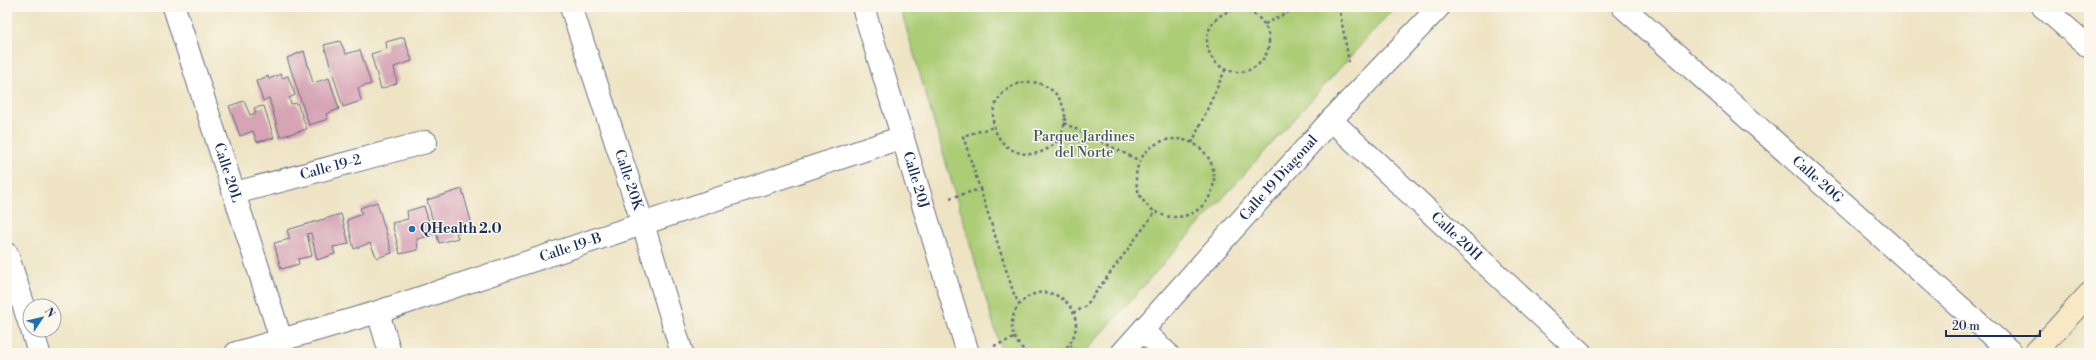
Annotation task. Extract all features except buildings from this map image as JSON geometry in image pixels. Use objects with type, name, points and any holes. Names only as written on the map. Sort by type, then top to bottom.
[{"type":"street","name":"Calle 20L","points":[[174,7],[282,339]]},
{"type":"street","name":"Calle 20K","points":[[571,7],[643,224],[682,353]]},
{"type":"street","name":"Calle 20J","points":[[863,7],[968,353]]},
{"type":"street","name":"Calle 19 Diagonal","points":[[1122,353],[1331,120],[1439,7]]},
{"type":"street","name":"Calle 20G","points":[[1623,7],[2012,353]]},
{"type":"street","points":[[2043,7],[2089,47]]},
{"type":"street","name":"Calle 20H","points":[[1331,120],[1581,353]]},
{"type":"street","name":"Calle 19-B","points":[[236,353],[378,312],[903,137]]},
{"type":"street","name":"Calle 19-2","points":[[235,193],[426,142]]},
{"type":"street","points":[[7,254],[22,300]]},
{"type":"street","points":[[2035,353],[2089,294]]},
{"type":"street","points":[[378,312],[390,353]]},
{"type":"street","points":[[1143,331],[1167,353]]},
{"type":"street","points":[[34,338],[39,353]]},
{"type":"path","points":[[1265,24],[1298,7]]},
{"type":"path","points":[[1339,7],[1355,95]]},
{"type":"path","points":[[1238,10],[1248,11],[1257,16],[1265,24],[1269,34],[1270,44],[1268,54],[1255,69],[1235,73],[1225,70],[1210,56],[1207,46],[1207,36],[1211,25],[1227,12],[1238,10]]},
{"type":"path","points":[[1192,143],[1225,70]]},
{"type":"path","points":[[1032,82],[1042,84],[1052,90],[1060,99],[1064,110],[1064,123],[1061,134],[1053,144],[1043,151],[1031,154],[1019,152],[1008,147],[999,138],[994,127],[992,114],[1001,94],[1015,85],[1032,82]]},
{"type":"path","points":[[1064,123],[1140,161]]},
{"type":"path","points":[[994,127],[963,136],[1014,294],[1019,304]]},
{"type":"path","points":[[1168,140],[1180,140],[1192,143],[1202,150],[1209,160],[1214,172],[1213,186],[1208,198],[1200,209],[1188,215],[1174,217],[1161,215],[1150,208],[1141,198],[1136,185],[1136,173],[1140,161],[1146,151],[1156,144],[1168,140]]},
{"type":"path","points":[[924,206],[980,189]]},
{"type":"path","points":[[1073,313],[1085,308],[1156,211]]},
{"type":"path","points":[[1028,353],[1020,348],[1014,338],[1011,328],[1012,318],[1019,304],[1030,295],[1041,292],[1051,293],[1061,297],[1068,304],[1076,323],[1075,334],[1070,344],[1059,353]]},
{"type":"path","points":[[1070,344],[1079,353]]},
{"type":"green space","name":"Parque Jardines del Norte","points":[[900,7],[1395,7],[1083,353],[1002,353]]},
{"type":"place","name":"QHealth 2.0","points":[[412,229]]}]
